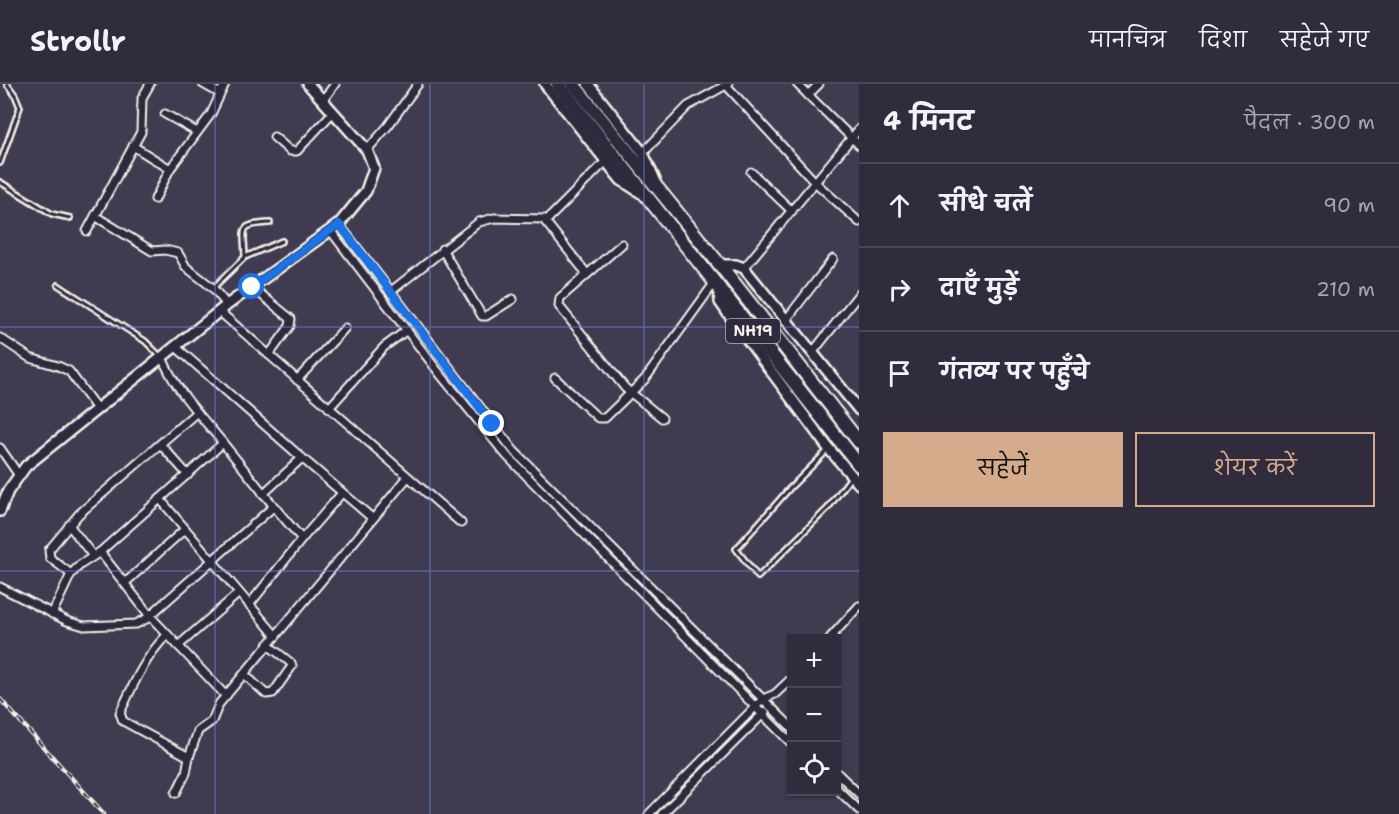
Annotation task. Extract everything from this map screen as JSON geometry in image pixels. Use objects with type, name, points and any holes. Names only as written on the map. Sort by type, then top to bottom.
[{"type":"highway","name":"NH19","points":[[558,84],[575,88],[654,194],[717,285],[856,446]]},
{"type":"highway","name":"NH19","points":[[654,194],[720,265],[856,446],[855,470]]},
{"type":"street","points":[[87,231],[142,127],[142,98],[150,84]]},
{"type":"street","points":[[203,84],[219,93]]},
{"type":"street","points":[[155,199],[170,169],[211,114],[225,84]]},
{"type":"street","points":[[0,511],[18,474],[219,311],[339,224],[357,204],[366,191],[374,168],[367,150],[308,84]]},
{"type":"street","points":[[323,100],[335,84]]},
{"type":"street","points":[[367,150],[388,126],[418,84]]},
{"type":"street","points":[[545,84],[621,180],[654,194]]},
{"type":"street","points":[[797,84],[859,145]]},
{"type":"street","points":[[808,95],[819,84]]},
{"type":"street","points":[[643,153],[688,106],[727,85],[816,183],[859,222]]},
{"type":"street","points":[[575,88],[643,153],[654,194]]},
{"type":"street","points":[[274,137],[290,151],[297,151],[333,112]]},
{"type":"street","points":[[165,114],[197,132]]},
{"type":"street","points":[[744,268],[859,129]]},
{"type":"street","points":[[133,146],[170,169]]},
{"type":"street","points":[[383,298],[442,249],[486,219],[544,220],[552,216],[605,162]]},
{"type":"street","points":[[751,172],[792,211]]},
{"type":"street","points":[[95,216],[153,251],[165,250],[178,253],[186,267],[213,288],[227,305]]},
{"type":"street","points":[[544,220],[587,274]]},
{"type":"street","points":[[339,224],[514,452],[787,723]]},
{"type":"street","points":[[330,230],[440,374],[507,456],[790,742]]},
{"type":"street","points":[[622,244],[560,298],[559,306],[631,394],[662,418]]},
{"type":"street","points":[[442,249],[482,315],[486,316],[513,299]]},
{"type":"street","points":[[786,320],[833,259]]},
{"type":"street","points":[[720,265],[736,265],[744,268],[859,410]]},
{"type":"street","points":[[555,378],[602,419],[609,416],[645,379],[717,285]]},
{"type":"street","points":[[717,285],[720,302],[727,312],[829,449],[855,470],[859,484]]},
{"type":"street","points":[[252,287],[291,319],[290,326],[269,355]]},
{"type":"street","points":[[812,353],[859,294]]},
{"type":"street","points":[[219,311],[461,523]]},
{"type":"street","points":[[297,380],[345,328]]},
{"type":"street","points":[[329,408],[377,354],[407,330]]},
{"type":"street","points":[[0,338],[30,358],[69,371],[97,409]]},
{"type":"street","points":[[176,346],[372,518]]},
{"type":"street","points":[[162,357],[170,375],[197,412],[273,507],[302,539]]},
{"type":"street","points":[[71,574],[50,558],[49,550],[79,514],[197,412]]},
{"type":"street","points":[[52,614],[71,574],[97,554],[223,443]]},
{"type":"street","points":[[160,445],[188,475]]},
{"type":"street","points":[[0,448],[18,474]]},
{"type":"street","points":[[263,494],[302,458]]},
{"type":"street","points":[[176,793],[186,773],[198,731],[212,721],[219,704],[407,478]]},
{"type":"street","points":[[249,605],[342,493]]},
{"type":"street","points":[[160,499],[276,636]]},
{"type":"street","points":[[0,587],[67,621],[91,627],[136,624],[150,616],[273,507]]},
{"type":"street","points":[[69,525],[125,583],[150,616],[226,696]]},
{"type":"street","points":[[125,583],[185,529]]},
{"type":"street","points":[[178,646],[239,593]]},
{"type":"street","points":[[835,634],[859,606]]},
{"type":"street","points":[[167,634],[137,679],[120,717],[123,721],[189,757]]},
{"type":"street","points":[[244,674],[266,694],[273,693],[292,666],[268,645]]},
{"type":"street","points":[[649,814],[763,699],[775,694],[787,683]]},
{"type":"street","points":[[662,814],[771,707],[775,694]]},
{"type":"street","points":[[841,776],[859,794]]},
{"type":"street","points":[[841,792],[859,810]]},
{"type":"lane","points":[[0,164],[20,107],[7,84]]},
{"type":"lane","points":[[0,182],[52,214],[70,218]]},
{"type":"lane","points":[[244,256],[246,227],[270,223]]},
{"type":"lane","points":[[213,288],[244,256],[282,241]]},
{"type":"lane","points":[[58,285],[145,341],[162,357]]},
{"type":"lane","points":[[829,449],[790,488],[736,549],[758,577],[828,508],[855,470]]},
{"type":"railway","points":[[0,699],[104,814]]},
{"type":"route","points":[[252,287],[339,224],[492,424]]}]
